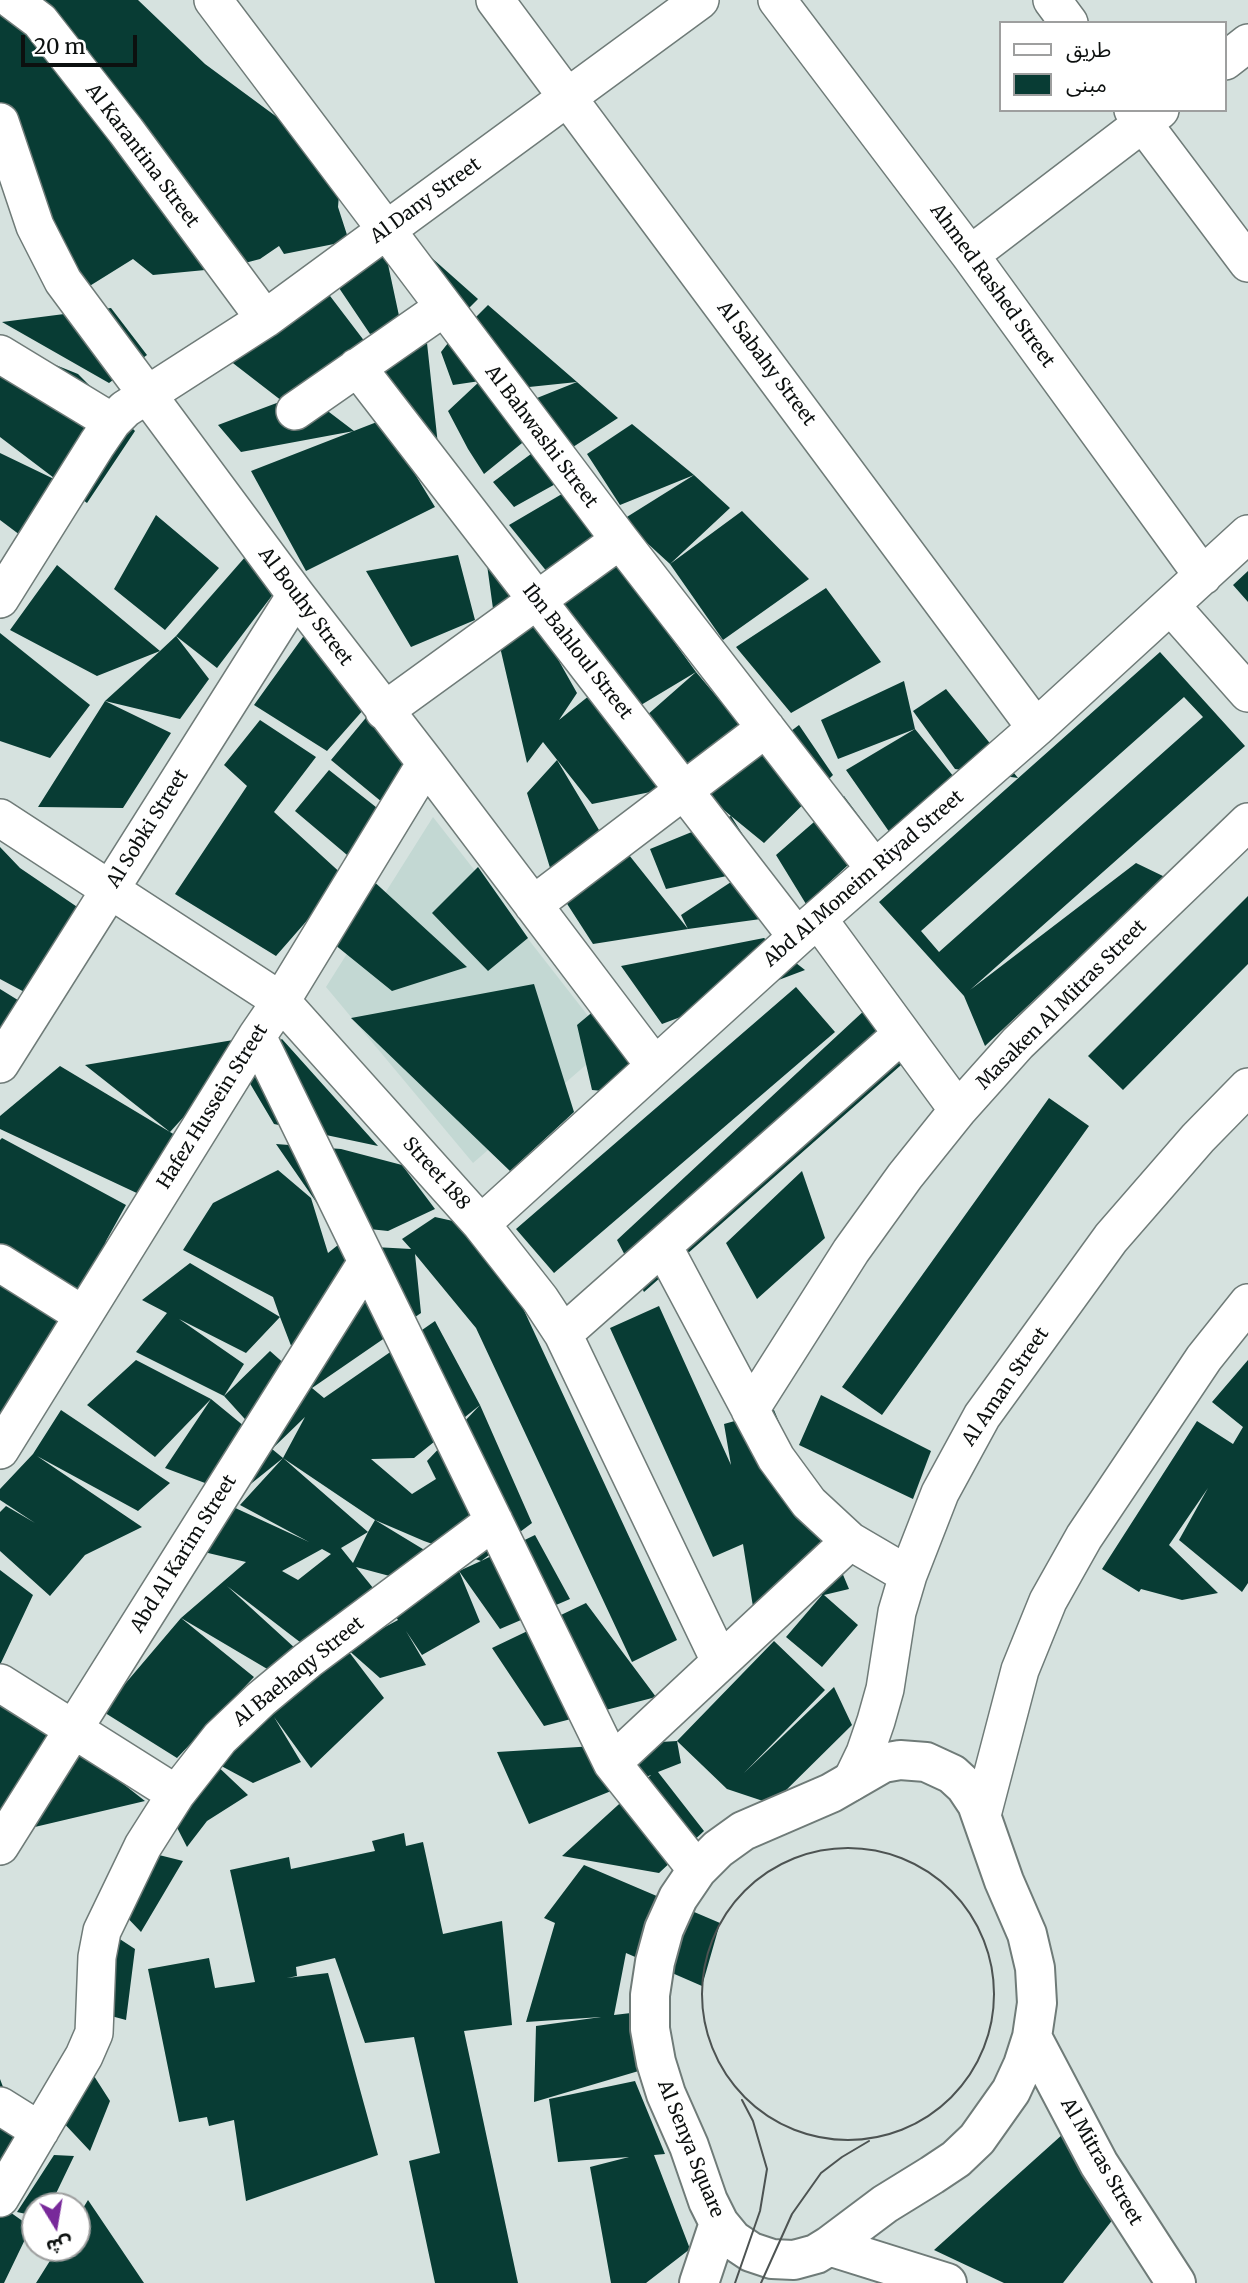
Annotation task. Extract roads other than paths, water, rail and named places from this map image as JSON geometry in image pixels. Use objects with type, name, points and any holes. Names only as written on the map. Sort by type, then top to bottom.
[{"type":"street","name":"Al Karantina Street","points":[[12,0],[40,21],[126,131],[265,319]]},
{"type":"street","name":"Al Bahwashi Street","points":[[214,0],[385,231],[620,540],[875,869]]},
{"type":"street","name":"Al Sabahy Street","points":[[495,0],[1036,728]]},
{"type":"street","name":"Al Dany Street","points":[[111,422],[125,409],[265,319],[700,0]]},
{"type":"street","name":"Ahmed Rashed Street","points":[[777,0],[970,255],[1203,576]]},
{"type":"street","points":[[1052,0],[1068,21]]},
{"type":"street","points":[[1227,59],[1248,43]]},
{"type":"street","points":[[970,255],[1145,115],[1248,263]]},
{"type":"street","name":"Al Bouhy Street","points":[[2,136],[35,226],[63,281],[296,595],[655,1066]]},
{"type":"street","points":[[295,411],[443,307]]},
{"type":"street","points":[[0,354],[111,422],[0,598]]},
{"type":"street","name":"Ibn Bahloul Street","points":[[357,367],[684,790],[902,1034],[958,1110]]},
{"type":"street","name":"Abd Al Moneim Riyad Street","points":[[481,1224],[808,928],[1036,728],[1248,534]]},
{"type":"street","points":[[384,711],[620,540]]},
{"type":"street","name":"Al Sobki Street","points":[[0,1064],[296,595]]},
{"type":"street","points":[[1171,606],[1248,692]]},
{"type":"street","points":[[533,905],[766,729]]},
{"type":"street","name":"Hafez Hussein Street","points":[[0,1450],[426,763]]},
{"type":"street","name":"Street 188","points":[[0,818],[281,1000],[481,1224],[540,1299],[563,1334],[720,1661]]},
{"type":"street","name":"Masaken Al Mitras Street","points":[[750,1410],[851,1251],[958,1110],[1018,1043],[1248,822]]},
{"type":"street","points":[[563,1334],[902,1034]]},
{"type":"street","points":[[257,1036],[612,1763],[697,1870]]},
{"type":"street","name":"Al Aman Street","points":[[850,1782],[876,1721],[897,1612],[908,1575],[940,1493],[982,1416],[1111,1238],[1198,1138],[1248,1087]]},
{"type":"street","points":[[663,1246],[776,1458],[809,1503],[850,1541],[908,1575]]},
{"type":"street","name":"Abd Al Karim Street","points":[[0,1846],[367,1262]]},
{"type":"street","points":[[0,1263],[83,1315]]},
{"type":"street","points":[[982,1815],[1020,1670],[1048,1601],[1099,1514],[1204,1358],[1248,1303]]},
{"type":"street","name":"Al Baehaqy Street","points":[[0,2198],[85,2056],[94,2033],[97,1957],[102,1931],[143,1846],[176,1794],[220,1738],[261,1699],[308,1660],[494,1521]]},
{"type":"street","points":[[612,1763],[850,1541]]},
{"type":"street","points":[[0,1684],[176,1794]]},
{"type":"street","name":"Al Senya Square","points":[[900,1760],[926,1762],[952,1774],[965,1786],[982,1815],[1004,1881],[1027,1934],[1035,1968],[1037,2003],[1032,2037],[1011,2091],[977,2139],[948,2164],[885,2204],[817,2261],[772,2259],[751,2252],[733,2240],[719,2223],[708,2202],[656,2062],[650,2029],[654,1962],[678,1898],[697,1870],[718,1849],[743,1831],[812,1802],[883,1763],[900,1760]]},
{"type":"street","name":"Al Mitras Street","points":[[1032,2037],[1098,2164],[1176,2283]]},
{"type":"street","points":[[0,2106],[40,2131]]},
{"type":"street","points":[[699,2283],[719,2223]]},
{"type":"street","points":[[817,2261],[947,2283]]},
{"type":"tram line","points":[[848,1848],[890,1854],[917,1865],[941,1881],[961,1901],[977,1925],[988,1952],[994,1994],[988,2036],[977,2063],[961,2087],[941,2107],[917,2123],[890,2134],[848,2140],[806,2134],[779,2123],[755,2107],[735,2087],[719,2063],[708,2036],[702,1994],[708,1952],[719,1925],[735,1901],[755,1881],[779,1865],[806,1854],[848,1848]]},
{"type":"tram line","points":[[735,2283],[760,2211],[767,2169],[753,2121],[742,2100]]},
{"type":"tram line","points":[[761,2283],[792,2214],[821,2173],[869,2141]]}]
